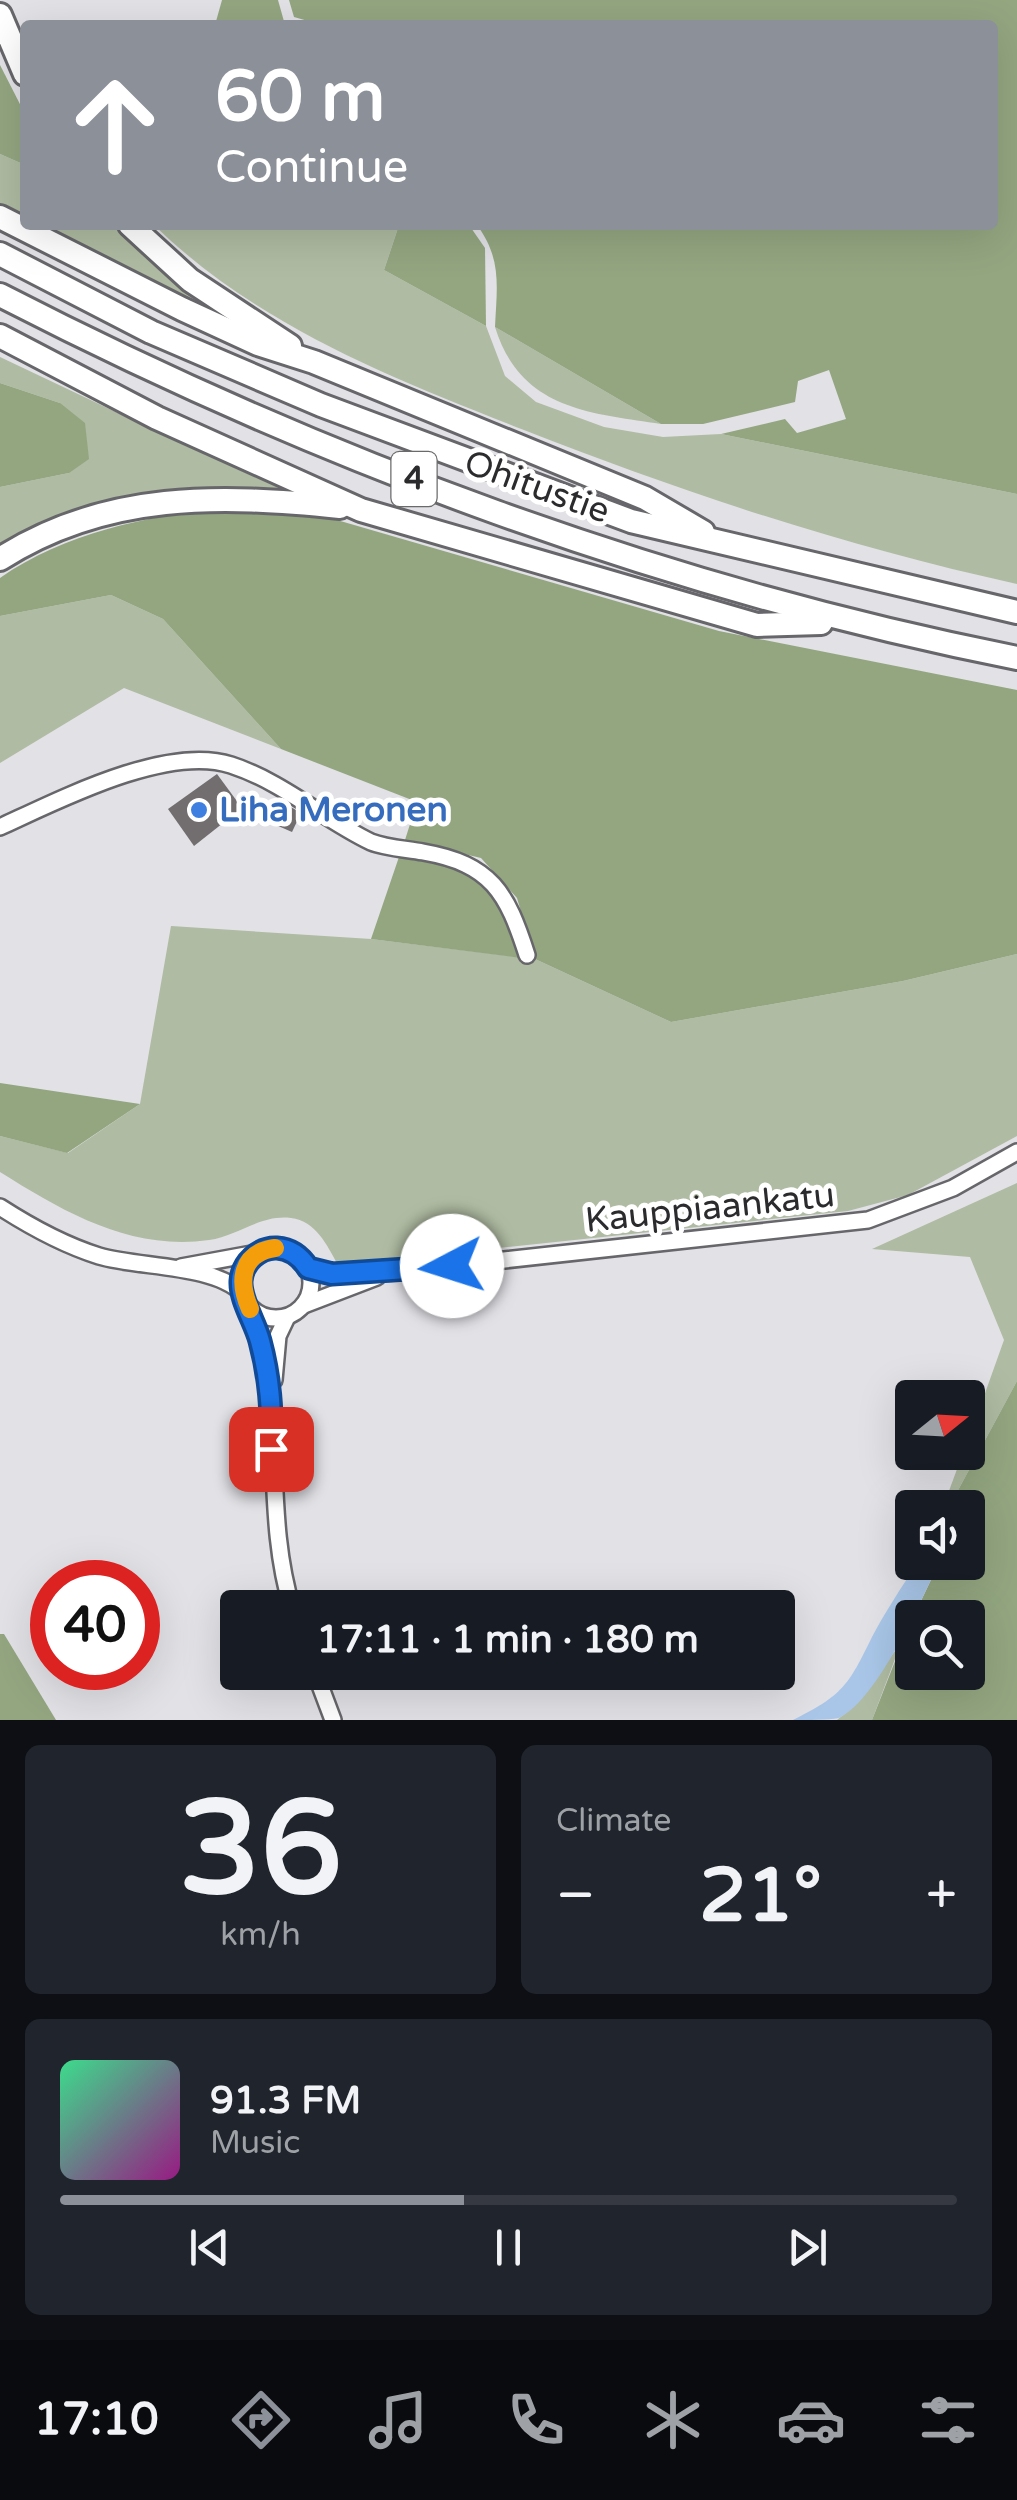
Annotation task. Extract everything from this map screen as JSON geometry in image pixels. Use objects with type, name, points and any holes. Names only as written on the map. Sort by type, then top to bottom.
[{"type":"highway","points":[[0,16],[20,62]]},
{"type":"highway","points":[[26,230],[258,344],[314,362],[645,498],[716,541]]},
{"type":"highway","points":[[135,230],[190,280],[314,362]]},
{"type":"highway","name":"Ohitustie","points":[[0,254],[151,332],[320,405],[631,521],[1017,612]]},
{"type":"highway","name":"Ohitustie","points":[[0,295],[142,368],[318,444],[618,553],[845,622],[1017,658]]},
{"type":"highway","points":[[0,336],[157,418],[361,510],[757,624],[845,622]]},
{"type":"highway","points":[[0,558],[56,530],[108,512],[163,502],[215,497],[361,510]]},
{"type":"street","points":[[0,827],[138,772],[211,761],[231,765],[271,782],[373,843],[476,866],[510,903],[528,956]]},
{"type":"street","name":"Kauppiaankatu","points":[[308,1268],[332,1274],[395,1272],[868,1220],[953,1188],[1017,1152]]},
{"type":"street","points":[[0,1207],[63,1242],[98,1256],[225,1280],[265,1316],[287,1317]]},
{"type":"street","points":[[168,1268],[268,1248],[292,1251],[308,1268],[311,1287],[304,1305],[287,1317],[278,1336],[272,1394],[273,1512],[288,1590]]},
{"type":"street","points":[[257,1253],[243,1270],[245,1298],[272,1394]]},
{"type":"street","name":"Kauppiaankatu","points":[[304,1305],[395,1272]]},
{"type":"street","points":[[322,1690],[332,1720]]},
{"type":"green space","points":[[222,0],[278,0],[284,20],[216,20]]},
{"type":"green space","points":[[289,0],[1017,0],[1017,494],[721,434],[785,419],[797,433],[846,419],[829,370],[798,381],[795,402],[703,424],[661,424],[495,327],[494,261],[480,230],[998,230],[998,20],[294,17]]},
{"type":"green space","points":[[0,65],[20,104],[20,163],[0,154]]},
{"type":"green space","points":[[0,154],[20,163],[20,215],[0,204]]},
{"type":"green space","points":[[47,230],[126,230],[239,323]]},
{"type":"green space","points":[[160,230],[397,230],[384,270],[486,326],[505,376],[536,402],[604,427],[663,437],[721,434],[1017,494],[1017,584],[767,517],[584,453],[425,390],[328,346],[282,321],[194,261]]},
{"type":"green space","points":[[397,230],[472,230],[485,248],[486,326],[384,270]]},
{"type":"green space","points":[[495,327],[661,424],[607,416],[559,402],[521,375],[506,354]]},
{"type":"green space","points":[[0,357],[198,451],[308,493],[224,489],[150,495],[77,515],[0,548],[0,487],[69,473],[60,403],[0,383]]},
{"type":"green space","points":[[0,383],[60,403],[85,423],[89,459],[69,473],[0,487]]},
{"type":"green space","points":[[232,507],[330,518],[719,631],[1017,690],[1017,954],[903,981],[671,1022],[535,959],[517,898],[481,858],[405,840],[417,802],[281,749],[163,619],[111,595],[0,616],[0,578],[53,548],[142,521]]},
{"type":"green space","points":[[111,595],[163,619],[281,749],[124,688],[0,763],[0,616]]},
{"type":"green space","points":[[400,854],[451,866],[482,881],[503,908],[521,958],[371,939]]},
{"type":"green space","points":[[171,926],[371,939],[535,959],[671,1022],[903,981],[1017,954],[1017,1136],[908,1195],[848,1211],[338,1265],[314,1229],[291,1218],[270,1219],[209,1240],[152,1240],[125,1234],[73,1214],[0,1172],[0,1136],[68,1153],[140,1104]]},
{"type":"green space","points":[[0,1083],[140,1104],[67,1153],[0,1136]]},
{"type":"green space","points":[[1017,1183],[1017,1381],[985,1440],[985,1393],[1004,1340],[970,1257],[872,1249]]},
{"type":"green space","points":[[1017,1381],[1017,1720],[872,1720],[895,1661],[895,1690],[985,1690],[985,1600],[922,1600],[931,1580],[985,1580],[985,1490],[958,1490],[969,1470],[985,1470],[985,1440]]},
{"type":"green space","points":[[957,1470],[969,1470],[958,1490],[949,1490]]},
{"type":"green space","points":[[0,1634],[4,1634],[30,1677],[30,1690],[38,1690],[56,1720],[0,1720]]},
{"type":"green space","points":[[895,1651],[872,1720],[837,1720],[854,1706]]},
{"type":"water","points":[[906,1580],[931,1580],[921,1600],[895,1600],[895,1650],[854,1707],[839,1718],[793,1720],[842,1688]]},
{"type":"building","points":[[217,774],[242,808],[194,846],[168,809]]},
{"type":"building","points":[[279,800],[301,813],[292,832],[269,822]]},
{"type":"slow traffic","points":[[250,1309],[242,1293],[243,1270],[257,1253],[275,1248]]},
{"type":"place","name":"Liha Meronen","points":[[199,810]]},
{"type":"route","points":[[271,1449],[272,1394],[254,1320],[242,1293],[243,1270],[249,1260],[268,1248],[280,1248],[302,1258],[308,1268],[332,1274],[452,1266]]}]
